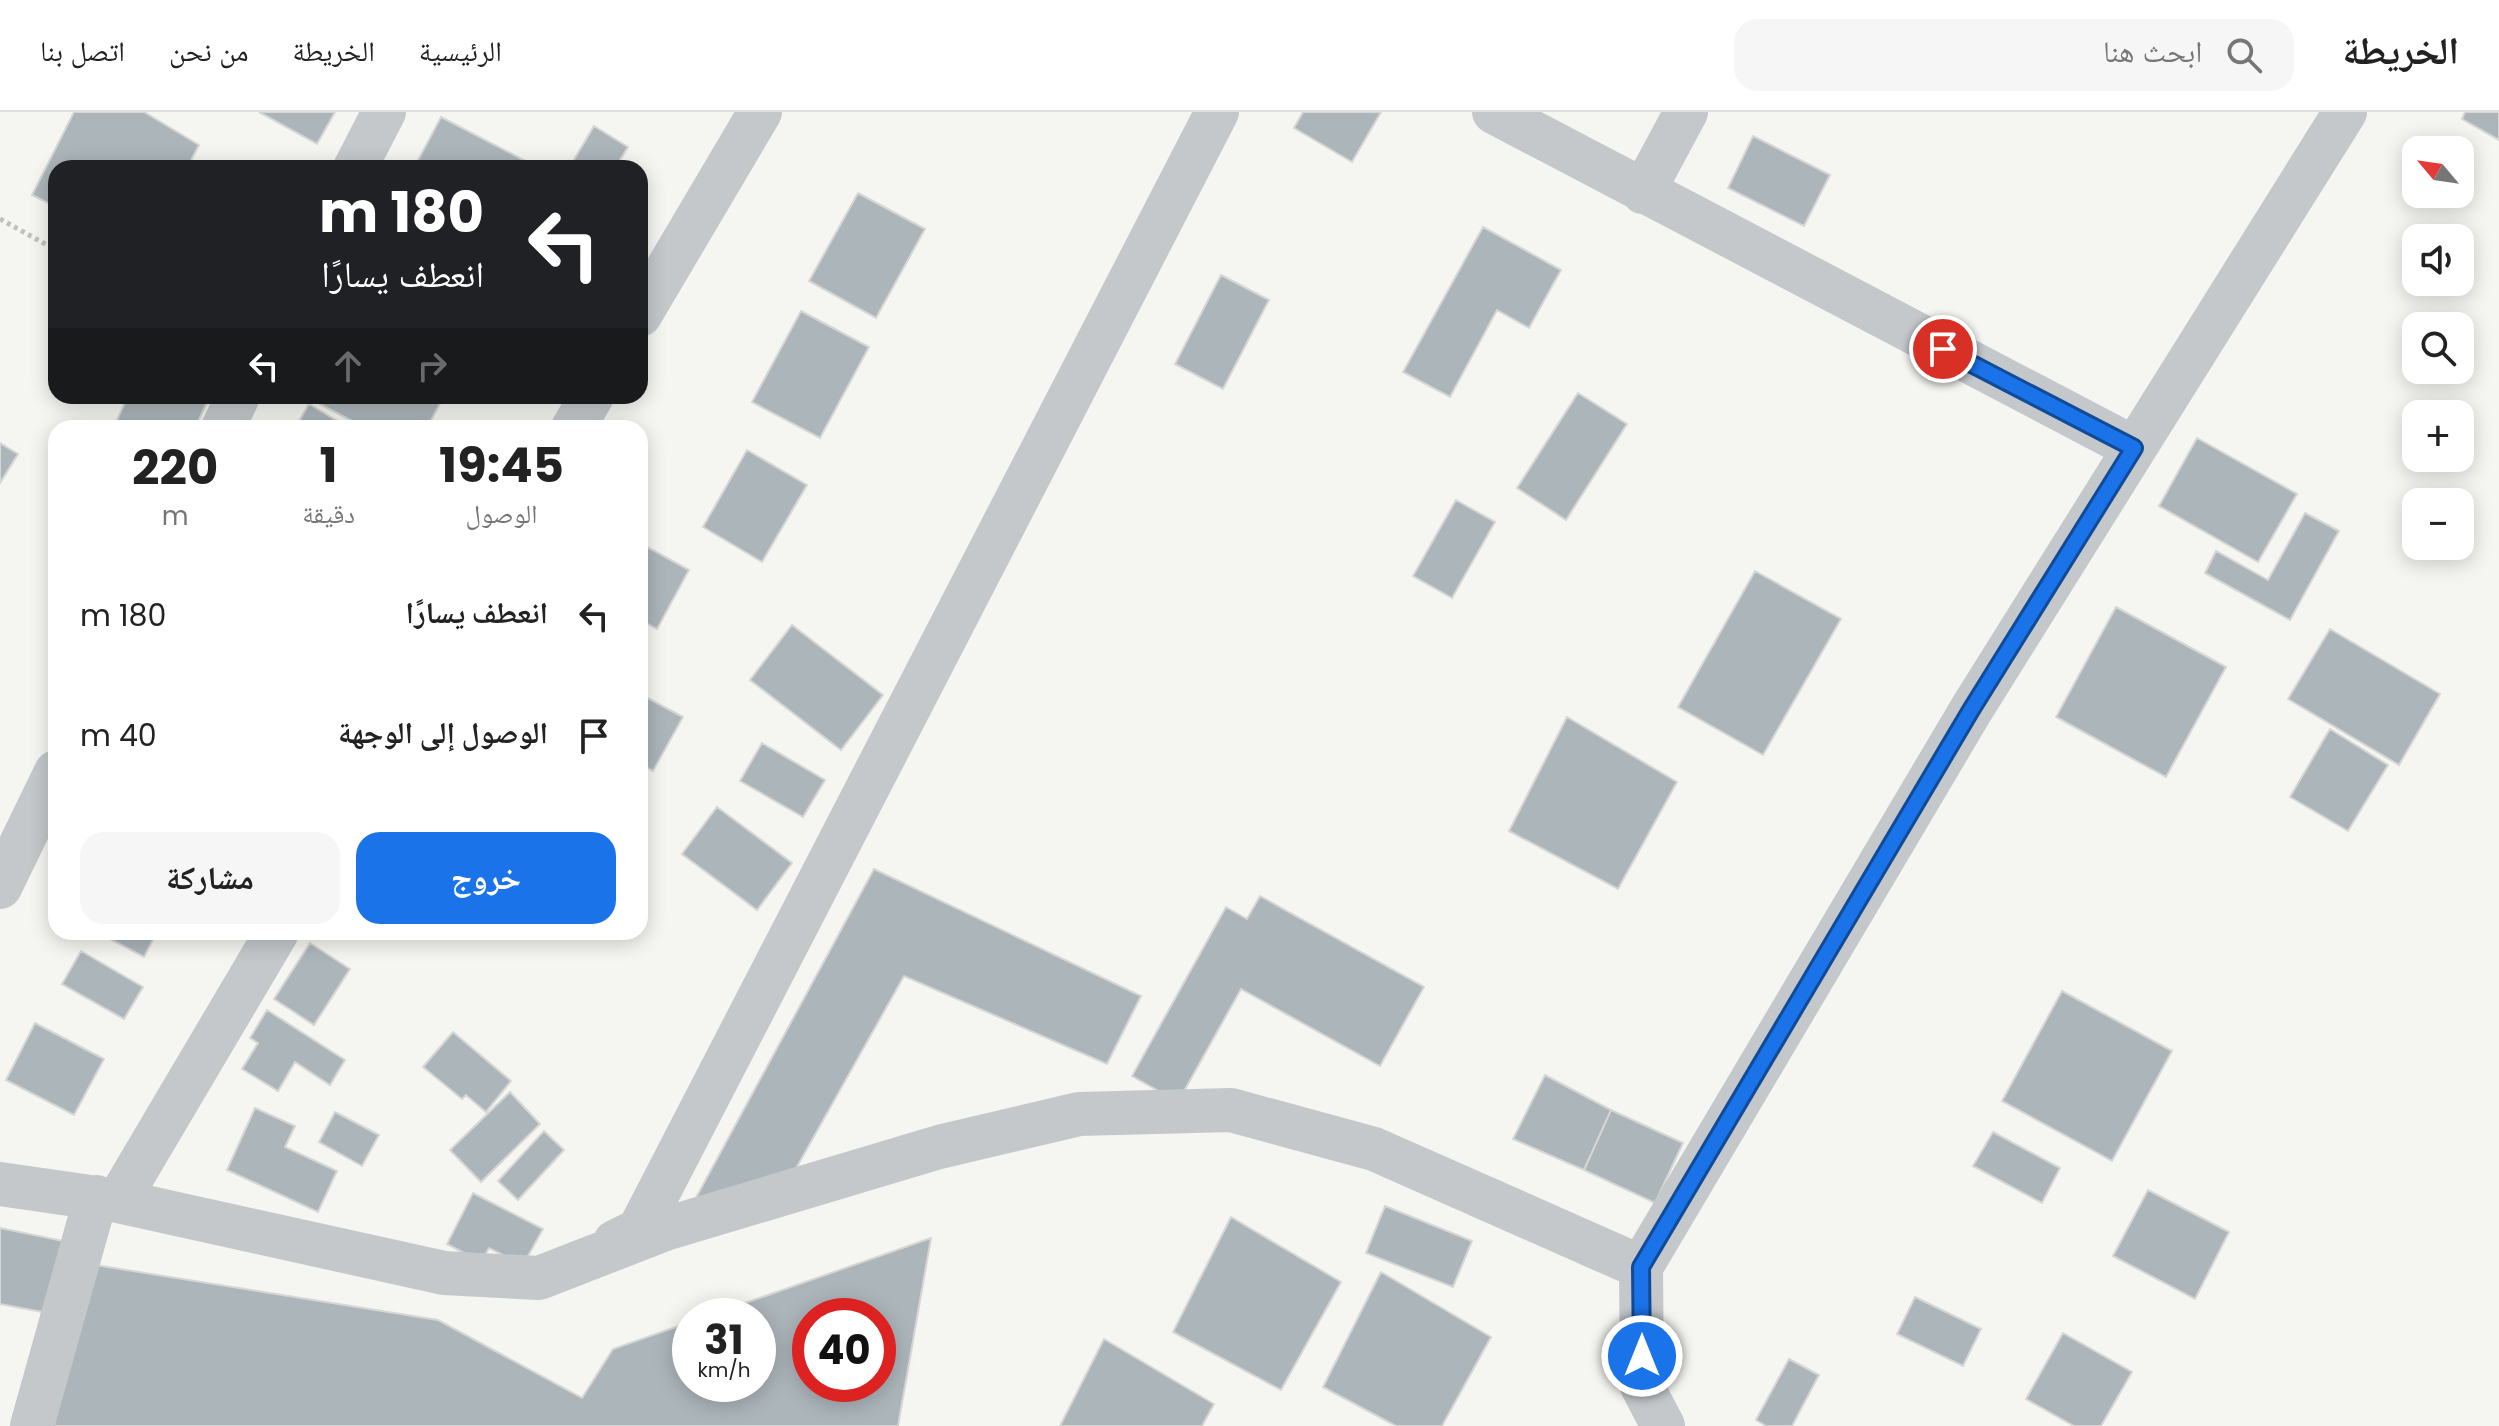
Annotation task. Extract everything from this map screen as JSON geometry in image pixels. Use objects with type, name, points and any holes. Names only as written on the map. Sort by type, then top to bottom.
[{"type":"street","points":[[359,160],[384,112]]},
{"type":"street","points":[[648,301],[760,112]]},
{"type":"street","points":[[539,1278],[639,1230],[1217,112]]},
{"type":"street","points":[[1494,112],[2134,448]]},
{"type":"street","points":[[1643,192],[1686,112]]},
{"type":"street","points":[[1663,1426],[1642,1386],[1641,1267],[1971,710],[2345,112]]},
{"type":"street","points":[[0,887],[48,788]]},
{"type":"street","points":[[32,1426],[107,1199],[272,940]]},
{"type":"street","points":[[0,1184],[107,1199],[444,1273],[539,1278],[665,1229],[939,1147],[1079,1114],[1231,1110],[1374,1149],[1641,1267]]},
{"type":"path","points":[[0,219],[48,246]]},
{"type":"building","points":[[74,112],[144,112],[199,145],[191,160],[50,160]]},
{"type":"building","points":[[259,112],[335,112],[317,144]]},
{"type":"building","points":[[1303,112],[1381,112],[1352,162],[1294,128]]},
{"type":"building","points":[[2465,112],[2499,112],[2499,140],[2462,119]]},
{"type":"building","points":[[441,117],[523,160],[418,160]]},
{"type":"building","points":[[594,126],[628,147],[620,160],[574,160]]},
{"type":"building","points":[[1753,136],[1830,175],[1804,226],[1728,188]]},
{"type":"building","points":[[48,163],[48,203],[32,195]]},
{"type":"building","points":[[858,193],[925,229],[876,318],[809,281]]},
{"type":"building","points":[[1483,227],[1561,270],[1529,328],[1497,310],[1450,397],[1403,372]]},
{"type":"building","points":[[1221,275],[1269,300],[1223,389],[1175,364]]},
{"type":"building","points":[[801,311],[869,347],[820,438],[752,402]]},
{"type":"building","points":[[1578,393],[1627,424],[1566,520],[1517,488]]},
{"type":"building","points":[[124,404],[206,404],[199,420],[117,420]]},
{"type":"building","points":[[309,404],[336,420],[300,420]]},
{"type":"building","points":[[320,404],[440,404],[431,420],[350,420]]},
{"type":"building","points":[[2197,438],[2297,494],[2258,562],[2159,506]]},
{"type":"building","points":[[0,443],[18,454],[0,483]]},
{"type":"building","points":[[747,450],[807,485],[762,562],[703,527]]},
{"type":"building","points":[[1456,500],[1495,522],[1452,598],[1413,576]]},
{"type":"building","points":[[2305,513],[2339,531],[2290,620],[2205,573],[2216,551],[2268,580]]},
{"type":"building","points":[[648,547],[689,570],[657,629],[648,624]]},
{"type":"building","points":[[1755,571],[1841,619],[1763,755],[1678,707]]},
{"type":"building","points":[[2116,607],[2226,667],[2166,777],[2056,717]]},
{"type":"building","points":[[792,625],[883,695],[841,750],[750,680]]},
{"type":"building","points":[[2330,629],[2440,694],[2399,765],[2288,699]]},
{"type":"building","points":[[648,698],[683,717],[653,771],[648,768]]},
{"type":"building","points":[[1567,717],[1677,782],[1618,889],[1509,831]]},
{"type":"building","points":[[2330,729],[2388,765],[2348,831],[2290,797]]},
{"type":"building","points":[[762,743],[825,780],[803,817],[740,781]]},
{"type":"building","points":[[717,807],[792,863],[757,910],[682,854]]},
{"type":"building","points":[[874,869],[1141,996],[1107,1064],[904,976],[789,1181],[691,1207]]},
{"type":"building","points":[[1260,896],[1424,987],[1380,1066],[1241,989],[1178,1102],[1132,1076],[1226,907],[1247,919]]},
{"type":"building","points":[[112,940],[153,940],[144,957]]},
{"type":"building","points":[[310,943],[350,969],[314,1025],[274,999]]},
{"type":"building","points":[[81,951],[143,987],[124,1019],[62,984]]},
{"type":"building","points":[[2062,991],[2172,1051],[2112,1161],[2002,1101]]},
{"type":"building","points":[[267,1010],[345,1060],[330,1085],[295,1062],[278,1091],[242,1069],[258,1043],[250,1038]]},
{"type":"building","points":[[35,1023],[104,1059],[74,1115],[6,1080]]},
{"type":"building","points":[[453,1032],[511,1081],[486,1112],[466,1095],[462,1099],[423,1067]]},
{"type":"building","points":[[1545,1075],[1611,1110],[1584,1170],[1513,1139]]},
{"type":"building","points":[[510,1092],[540,1124],[481,1182],[450,1150]]},
{"type":"building","points":[[255,1108],[295,1126],[285,1147],[337,1171],[318,1212],[227,1170]]},
{"type":"building","points":[[1611,1110],[1683,1143],[1655,1203],[1584,1170]]},
{"type":"building","points":[[335,1112],[379,1135],[362,1166],[319,1142]]},
{"type":"building","points":[[544,1131],[564,1150],[518,1200],[498,1181]]},
{"type":"building","points":[[1993,1132],[2060,1168],[2042,1203],[1973,1166]]},
{"type":"building","points":[[2148,1190],[2229,1232],[2195,1299],[2113,1256]]},
{"type":"building","points":[[473,1193],[543,1229],[523,1265],[489,1248],[481,1262],[447,1244]]},
{"type":"building","points":[[1385,1206],[1472,1241],[1453,1287],[1366,1253]]},
{"type":"building","points":[[1231,1217],[1341,1282],[1281,1390],[1173,1332]]},
{"type":"building","points":[[0,1228],[63,1241],[48,1313],[0,1304]]},
{"type":"building","points":[[931,1238],[898,1426],[52,1426],[95,1265],[438,1320],[582,1398],[613,1349],[672,1328],[672,1402],[776,1402],[776,1298],[759,1298]]},
{"type":"building","points":[[1381,1272],[1491,1337],[1442,1426],[1396,1426],[1323,1387]]},
{"type":"building","points":[[1915,1297],[1981,1329],[1963,1366],[1897,1334]]},
{"type":"building","points":[[2063,1333],[2132,1372],[2101,1426],[2074,1426],[2026,1399]]},
{"type":"building","points":[[1104,1339],[1214,1404],[1202,1426],[1060,1426]]},
{"type":"building","points":[[1789,1359],[1819,1375],[1792,1426],[1766,1426],[1756,1420]]},
{"type":"route","points":[[1642,1356],[1641,1267],[1971,710],[2134,448],[1943,349]]}]
